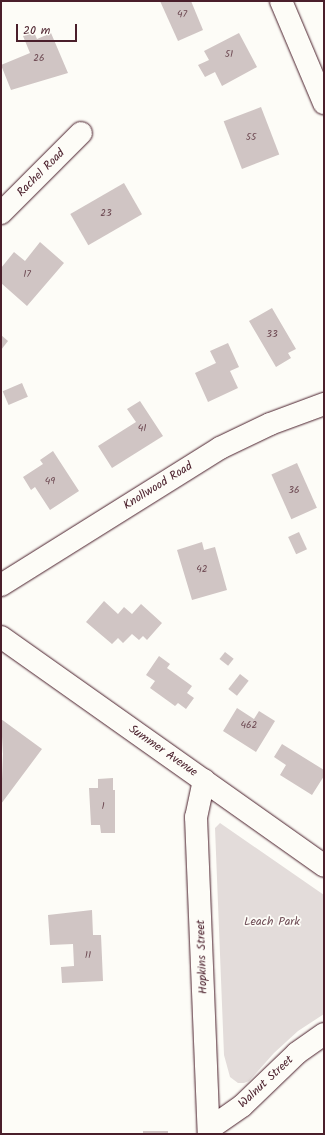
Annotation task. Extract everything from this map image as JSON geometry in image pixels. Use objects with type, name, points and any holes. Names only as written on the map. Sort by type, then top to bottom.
[{"type":"street","points":[[281,1],[324,103]]},
{"type":"street","name":"Rachel Road","points":[[1,213],[81,133]]},
{"type":"street","name":"Knollwood Road","points":[[1,586],[220,448],[270,424],[324,404]]},
{"type":"street","name":"Summer Avenue","points":[[1,637],[324,866]]},
{"type":"street","name":"Hopkins Street","points":[[204,780],[196,817],[209,1132]]},
{"type":"street","name":"Walnut Street","points":[[209,1132],[242,1106],[297,1053],[324,1034]]},
{"type":"green space","name":"Leach Park","points":[[220,823],[324,895],[324,1014],[298,1031],[274,1053],[249,1081],[244,1083],[238,1083],[230,1077],[224,1055],[215,828]]},
{"type":"building","points":[[160,1],[191,1],[203,30],[178,41]]},
{"type":"building","points":[[34,32],[37,39],[51,33],[68,73],[11,90],[1,65],[30,53],[23,36]]},
{"type":"building","points":[[239,33],[257,67],[222,86],[215,72],[205,77],[198,65],[209,60],[204,51]]},
{"type":"building","points":[[261,107],[279,155],[242,169],[224,121]]},
{"type":"building","points":[[124,183],[142,214],[88,245],[70,214]]},
{"type":"building","points":[[40,242],[64,263],[27,306],[1,283],[1,268],[14,252],[25,261]]},
{"type":"building","points":[[272,308],[296,349],[288,353],[291,358],[276,367],[249,321]]},
{"type":"building","points":[[1,335],[8,341],[1,350]]},
{"type":"building","points":[[228,343],[239,367],[230,371],[238,388],[208,402],[195,373],[216,363],[210,351]]},
{"type":"building","points":[[22,383],[28,397],[9,405],[3,391]]},
{"type":"building","points":[[140,401],[163,436],[112,468],[98,446],[136,422],[127,409]]},
{"type":"building","points":[[53,451],[79,491],[50,510],[35,487],[31,490],[23,477],[43,464],[40,460]]},
{"type":"building","points":[[297,463],[317,508],[291,519],[271,474]]},
{"type":"building","points":[[299,532],[307,549],[296,554],[288,537]]},
{"type":"building","points":[[202,542],[204,550],[215,547],[227,590],[192,600],[177,550]]},
{"type":"building","points":[[104,601],[118,614],[124,607],[132,614],[141,604],[162,623],[147,640],[143,636],[139,640],[132,634],[123,643],[118,638],[112,644],[86,622]]},
{"type":"building","points":[[225,652],[234,659],[228,666],[219,659]]},
{"type":"building","points":[[159,656],[170,664],[167,668],[192,686],[187,693],[194,698],[186,709],[178,703],[175,706],[150,688],[155,681],[146,675]]},
{"type":"building","points":[[240,674],[249,681],[237,696],[228,689]]},
{"type":"building","points":[[237,708],[254,719],[259,711],[275,721],[256,752],[223,731]]},
{"type":"building","points":[[1,719],[42,749],[1,804],[3,754]]},
{"type":"building","points":[[282,744],[324,770],[324,776],[312,795],[280,775],[286,765],[274,757]]},
{"type":"building","points":[[113,778],[113,790],[115,790],[115,833],[101,833],[100,825],[91,825],[89,788],[98,788],[98,779]]},
{"type":"building","points":[[92,910],[93,935],[101,935],[103,981],[62,983],[61,967],[74,966],[73,944],[50,945],[48,915]]},
{"type":"building","points":[[143,1131],[168,1131],[168,1134],[143,1134]]}]
